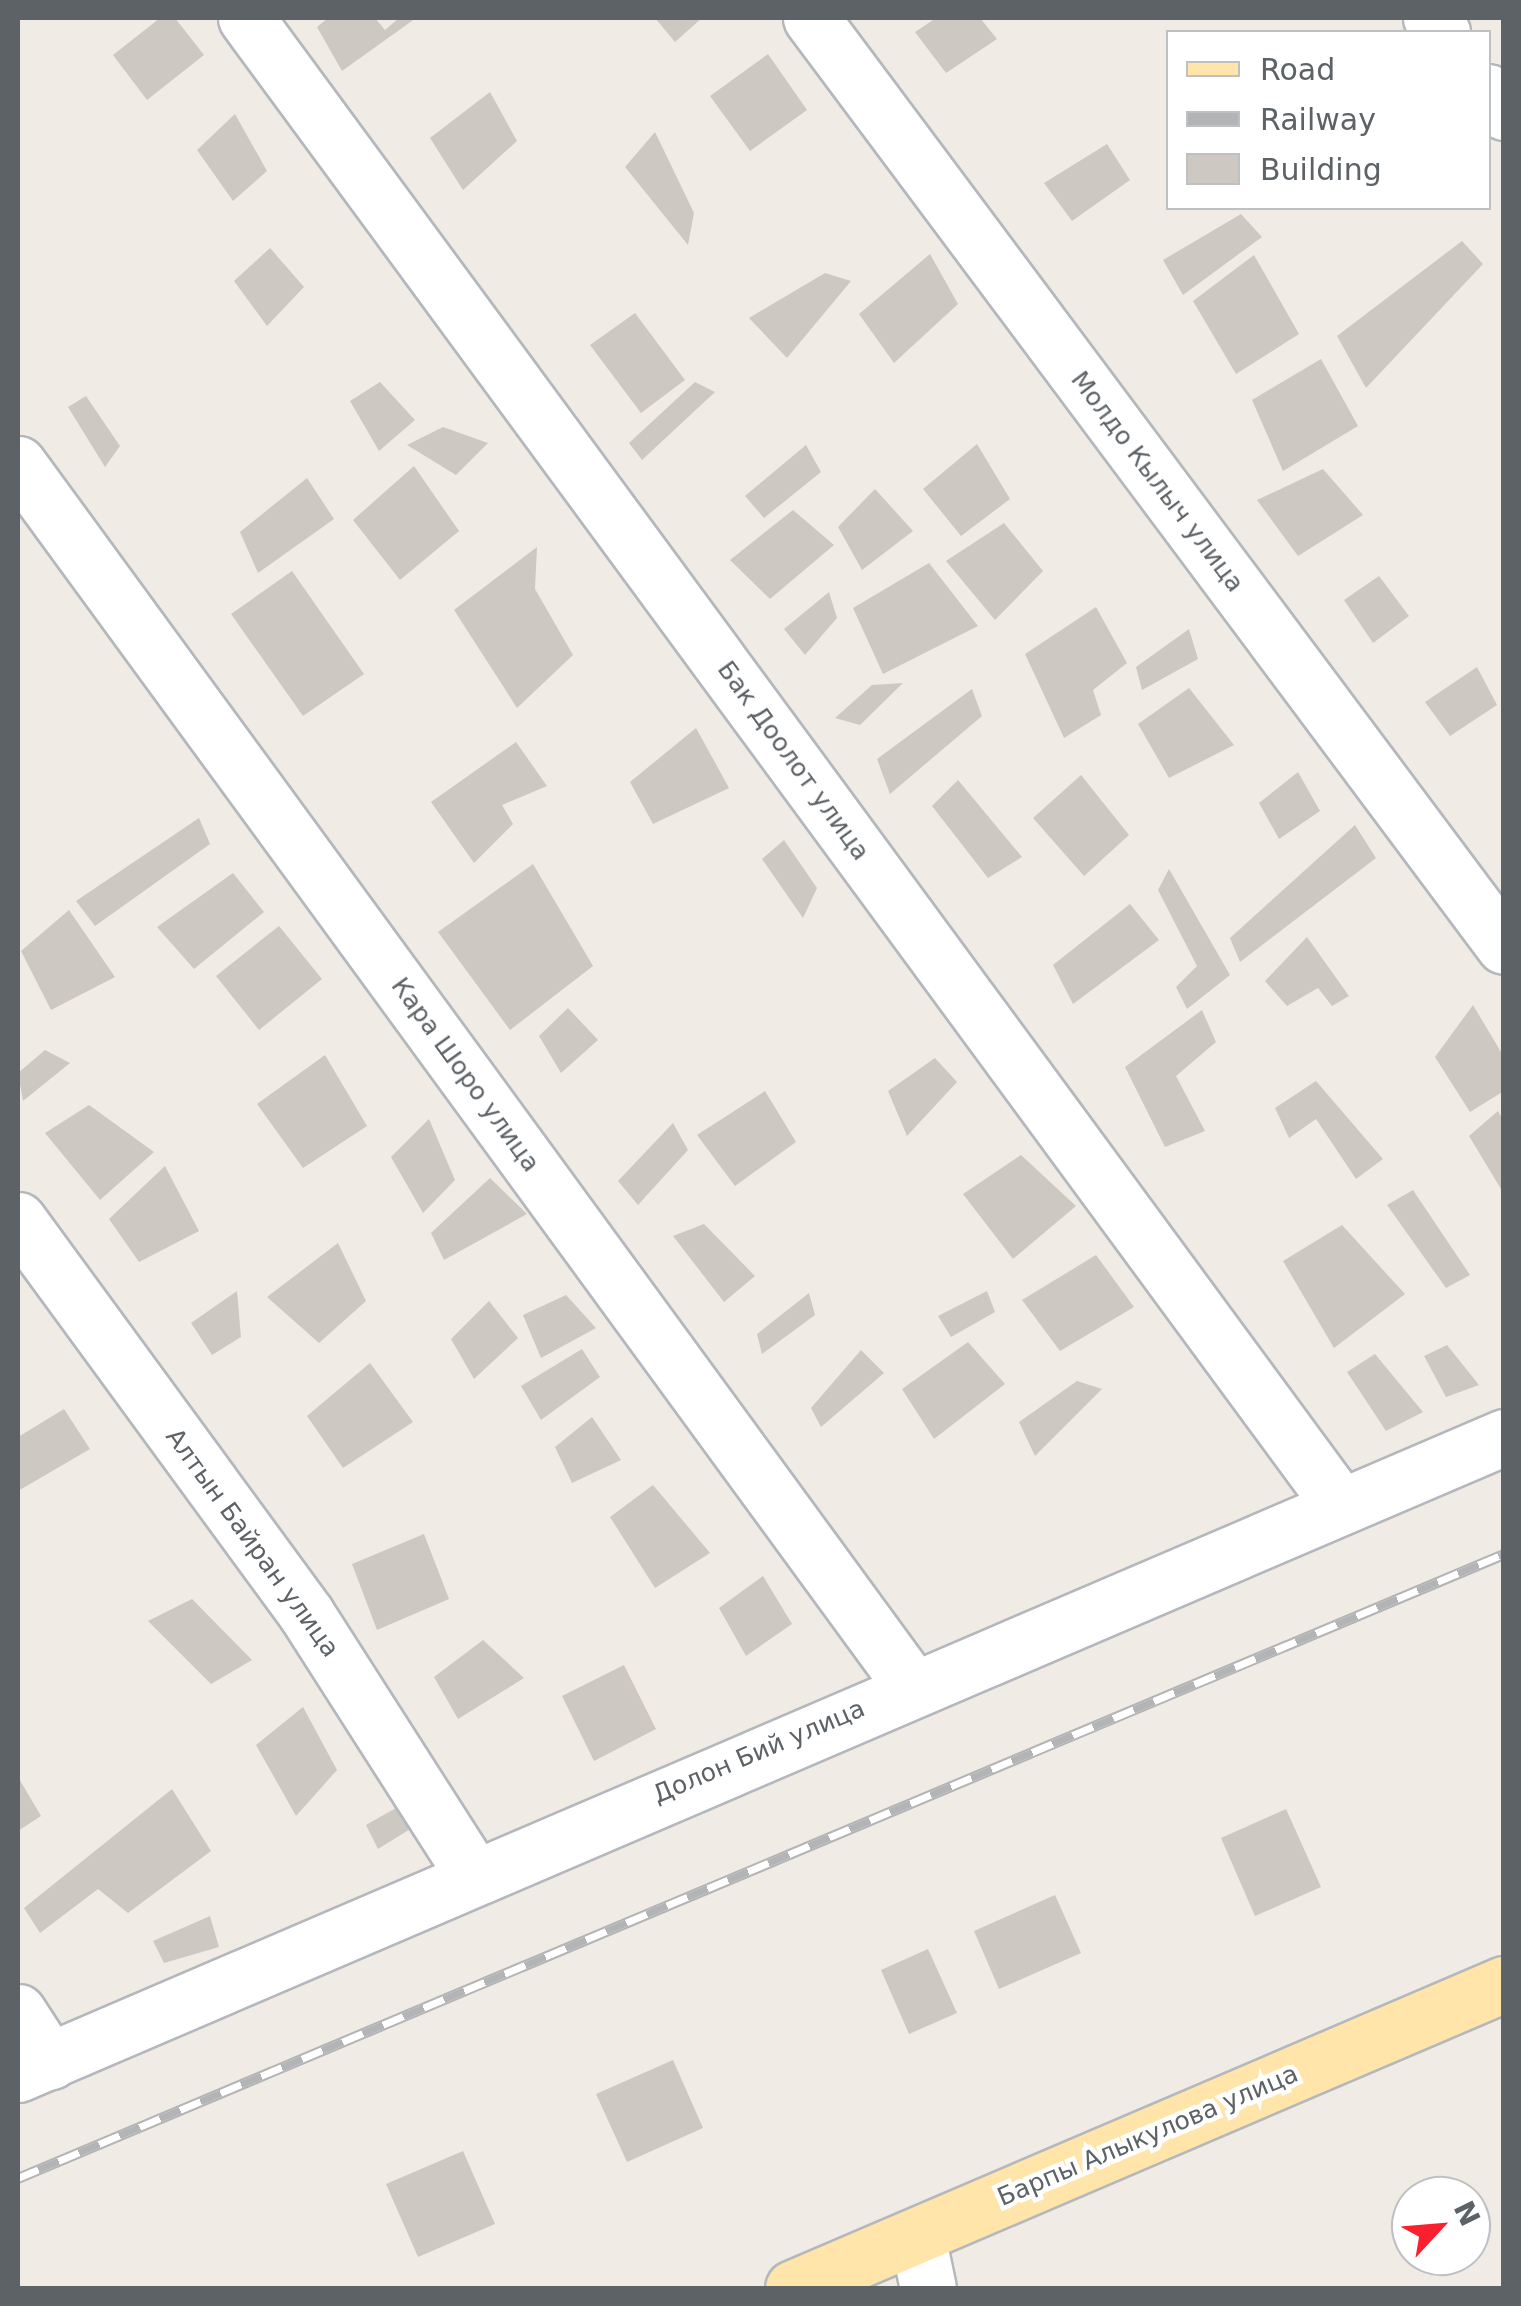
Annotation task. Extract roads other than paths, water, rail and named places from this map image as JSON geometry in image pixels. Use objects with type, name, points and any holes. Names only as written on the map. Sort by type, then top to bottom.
[{"type":"main road","name":"Барпы Алыкулова улица","points":[[793,2288],[1504,1984]]},
{"type":"street","name":"Бак Доолот улица","points":[[246,18],[1340,1505]]},
{"type":"street","name":"Молдо Кылыч улица","points":[[811,18],[1504,946]]},
{"type":"street","name":"Кара Шоро улица","points":[[18,464],[912,1687]]},
{"type":"street","name":"Алтын Байран улица","points":[[18,1220],[308,1615],[473,1874]]},
{"type":"street","name":"Долон Бий улица","points":[[34,2068],[473,1874],[1504,1437]]},
{"type":"street","points":[[18,2012],[34,2068]]},
{"type":"street","points":[[917,2236],[928,2288]]},
{"type":"railway","points":[[18,2178],[1504,1554]]}]
